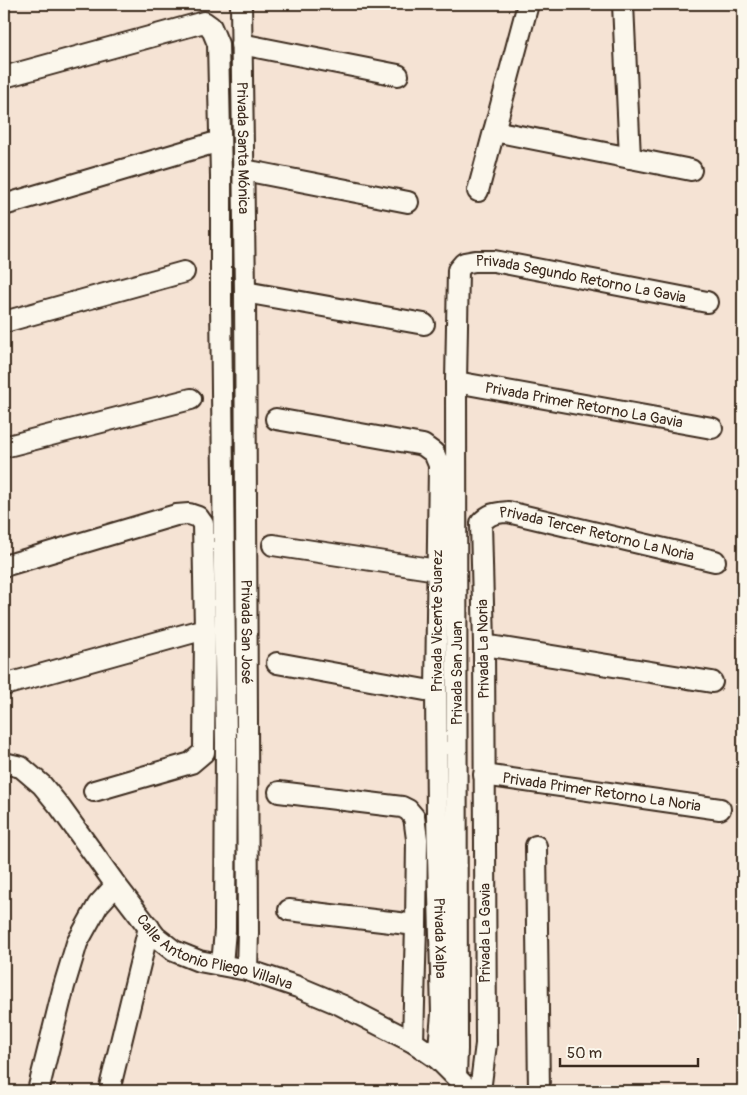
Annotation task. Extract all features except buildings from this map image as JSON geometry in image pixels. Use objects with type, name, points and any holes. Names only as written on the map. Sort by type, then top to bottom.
[{"type":"street","name":"Privada Santa Mónica","points":[[241,4],[245,292]]},
{"type":"street","points":[[478,191],[528,4]]},
{"type":"street","points":[[623,4],[630,158]]},
{"type":"street","points":[[4,77],[204,22],[211,27],[218,44],[226,742],[222,966]]},
{"type":"street","points":[[241,44],[398,75]]},
{"type":"street","points":[[494,131],[691,170]]},
{"type":"street","points":[[4,205],[220,140]]},
{"type":"street","points":[[244,170],[408,202]]},
{"type":"street","name":"Privada Segundo Retorno La Gavia","points":[[458,270],[464,262],[494,261],[707,302]]},
{"type":"street","name":"Privada San Juan","points":[[456,1076],[456,382],[458,270]]},
{"type":"street","points":[[4,322],[184,272]]},
{"type":"street","points":[[245,292],[424,324]]},
{"type":"street","name":"Privada San José","points":[[245,292],[247,970]]},
{"type":"street","name":"Privada Primer Retorno La Gavia","points":[[456,382],[712,428]]},
{"type":"street","points":[[4,448],[191,399]]},
{"type":"street","name":"Privada Vicente Suarez","points":[[276,418],[423,445],[434,453],[439,465],[436,692],[437,816]]},
{"type":"street","name":"Privada Tercer Retorno La Noria","points":[[481,523],[486,517],[493,514],[508,512],[715,561]]},
{"type":"street","points":[[4,566],[176,515],[189,514],[198,517],[203,524],[205,629],[204,752],[191,763],[94,791]]},
{"type":"street","name":"Privada La Noria","points":[[481,523],[484,645],[484,775]]},
{"type":"street","points":[[274,545],[437,570]]},
{"type":"street","points":[[4,684],[205,629]]},
{"type":"street","points":[[484,645],[712,682]]},
{"type":"street","points":[[277,663],[436,692]]},
{"type":"street","name":"Calle Antonio Pliego Villalva","points":[[4,763],[21,767],[42,785],[156,937],[174,951],[199,961],[247,970],[342,1004],[413,1042],[438,1059],[470,1091]]},
{"type":"street","name":"Privada Primer Retorno La Noria","points":[[484,775],[720,809]]},
{"type":"street","name":"Privada La Gavia","points":[[480,1091],[486,1044],[484,775]]},
{"type":"street","points":[[279,792],[402,807],[408,810],[414,817],[416,831],[416,925],[413,1042]]},
{"type":"street","name":"Privada Xalpa","points":[[437,816],[442,1014],[438,1059]]},
{"type":"street","points":[[536,846],[539,1091]]},
{"type":"street","points":[[38,1091],[64,986],[77,943],[98,905],[116,885]]},
{"type":"street","points":[[289,910],[416,925]]},
{"type":"street","points":[[109,1091],[149,928]]}]
